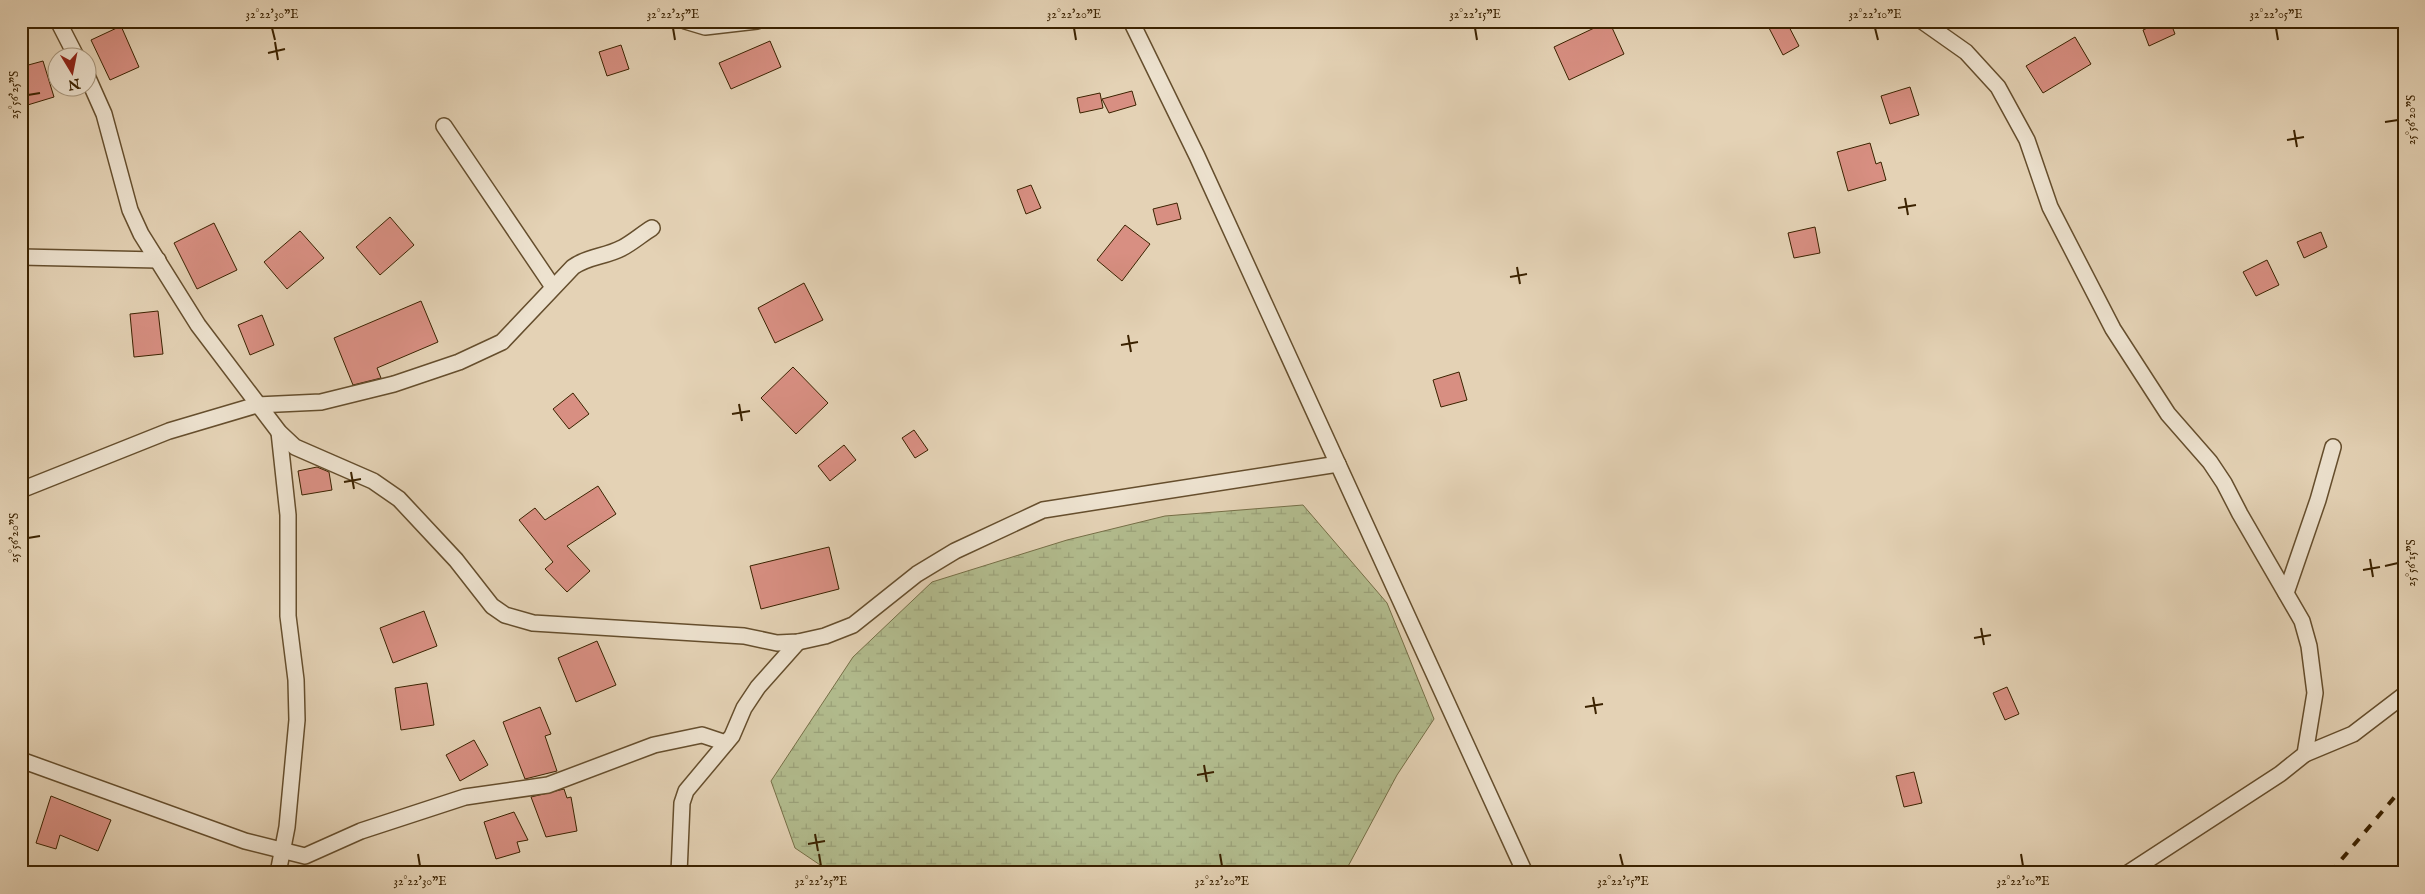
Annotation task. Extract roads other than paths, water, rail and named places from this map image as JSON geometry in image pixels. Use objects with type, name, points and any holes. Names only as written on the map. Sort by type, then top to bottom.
[{"type":"street","points":[[58,21],[73,48]]},
{"type":"street","points":[[685,21],[705,27],[757,21]]},
{"type":"street","points":[[1131,21],[1197,156],[1525,873]]},
{"type":"street","points":[[1922,21],[1966,52],[1998,87],[2027,140],[2050,207],[2113,329],[2168,414],[2210,462],[2224,483],[2302,622],[2312,665],[2315,693],[2305,754]]},
{"type":"street","points":[[97,98],[104,114],[130,210],[141,234],[198,324],[257,405],[279,432],[295,446],[373,481],[399,499],[456,560],[492,606],[505,615],[534,623],[744,636],[777,643],[798,642],[825,636],[853,626],[917,574],[955,551],[1043,510],[1338,464]]},
{"type":"street","points":[[444,126],[553,287]]},
{"type":"street","points":[[21,490],[169,431],[257,405],[321,402],[394,384],[459,362],[502,342],[553,287],[585,259],[622,248],[652,228]]},
{"type":"street","points":[[21,257],[158,260]]},
{"type":"street","points":[[278,873],[288,827],[297,720],[296,680],[288,616],[288,515],[279,432]]},
{"type":"street","points":[[2286,593],[2318,500],[2333,447]]},
{"type":"street","points":[[679,873],[682,803],[686,791],[732,736],[744,708],[758,687],[798,642]]},
{"type":"street","points":[[2128,873],[2280,774],[2305,754],[2353,734],[2404,695]]},
{"type":"street","points":[[21,760],[245,842],[305,856],[361,831],[465,797],[548,785],[654,745],[702,736],[726,743]]},
{"type":"railway","points":[[2330,873],[2404,786]]}]
